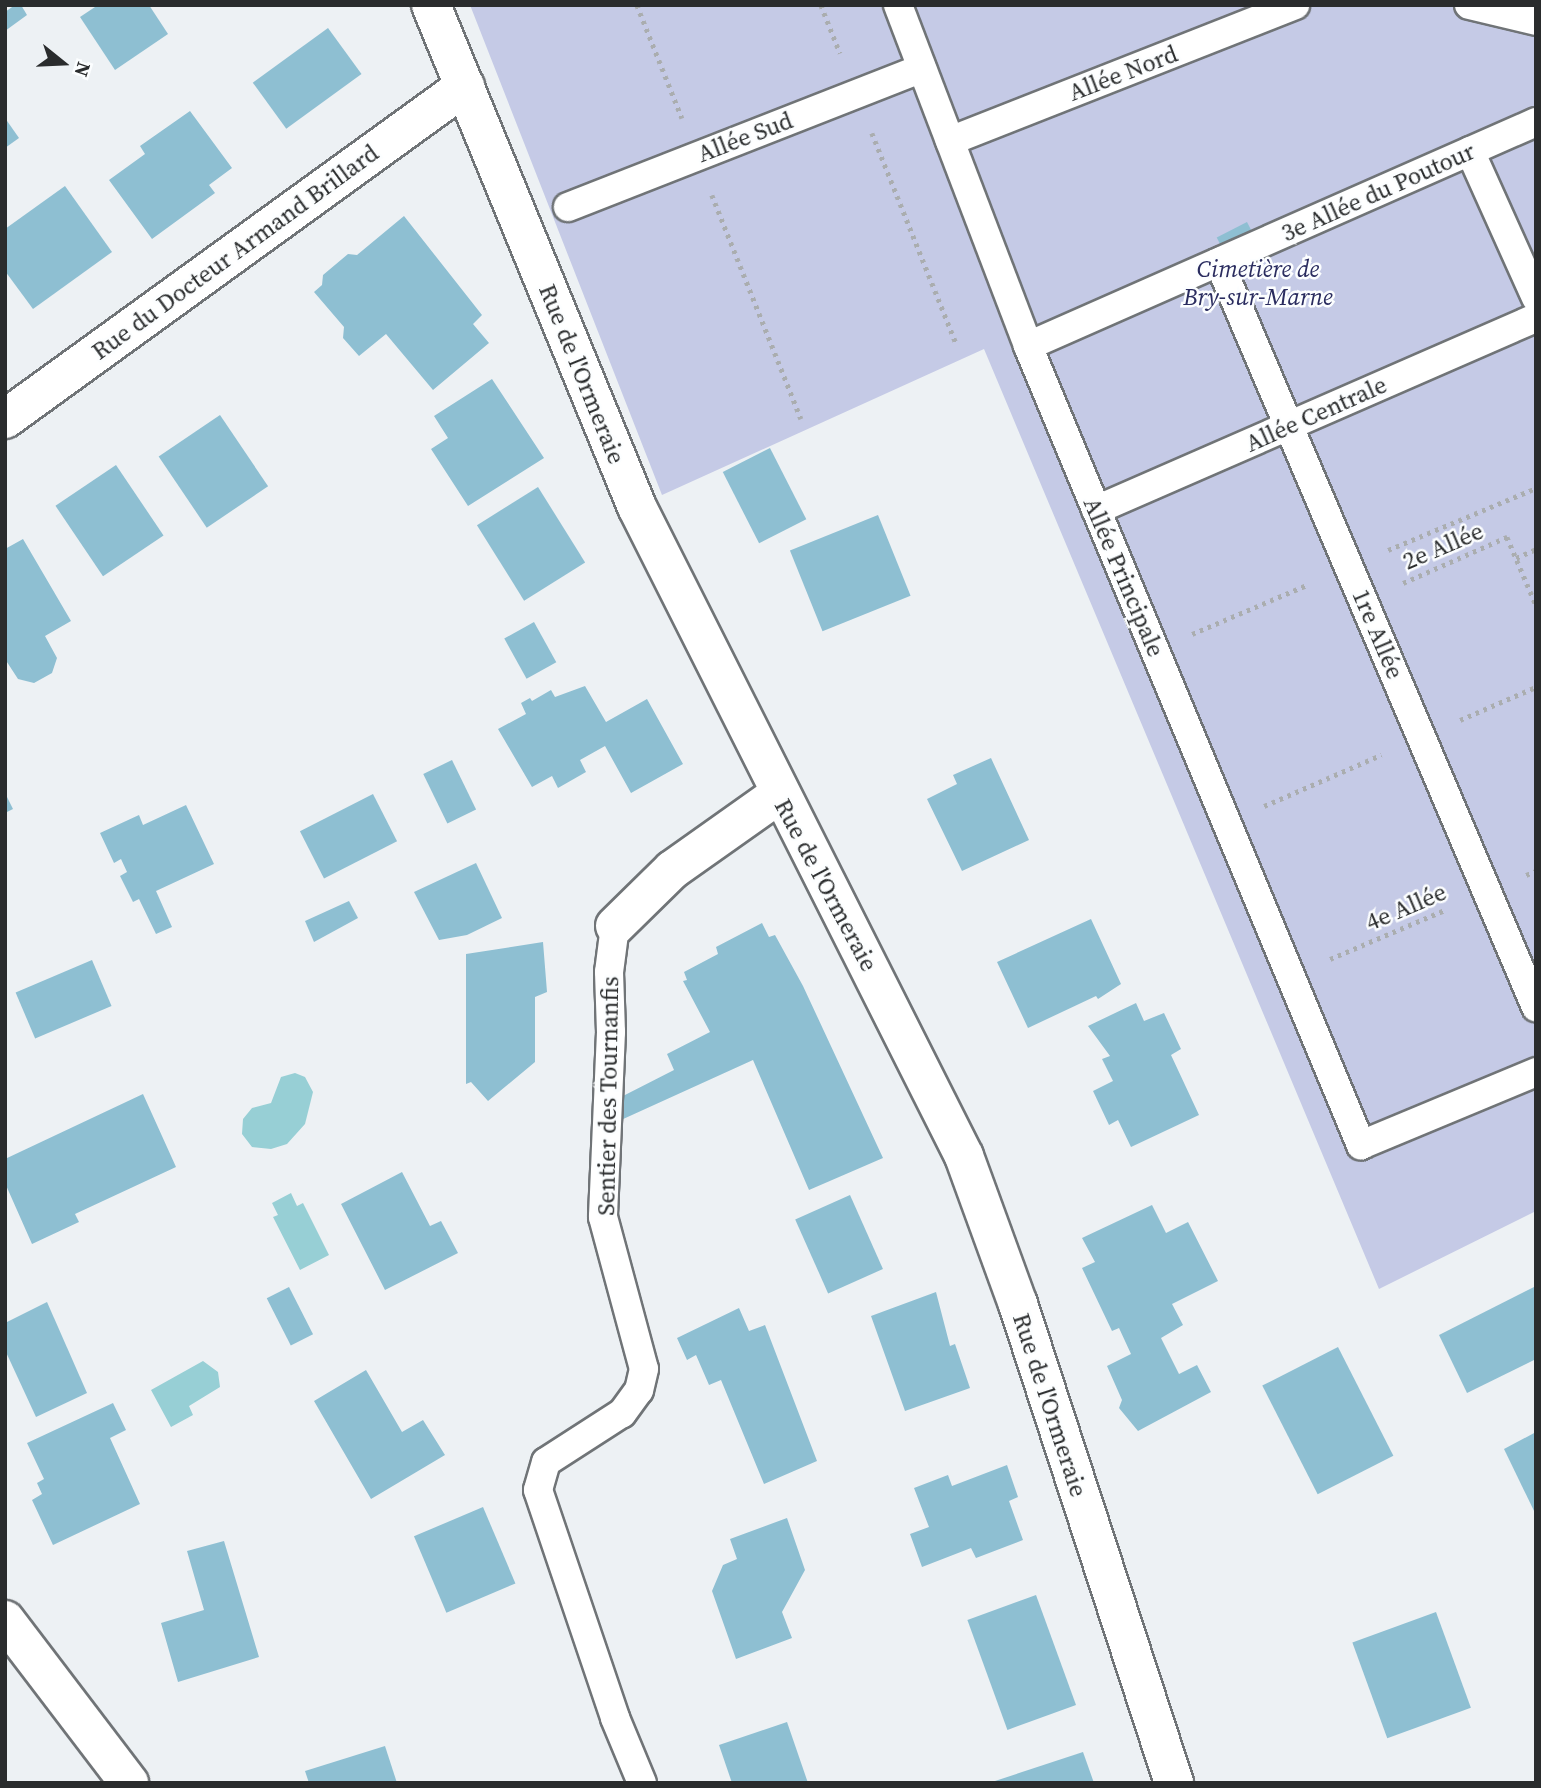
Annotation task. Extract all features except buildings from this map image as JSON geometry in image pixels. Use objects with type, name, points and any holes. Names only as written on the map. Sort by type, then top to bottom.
[{"type":"street","name":"Rue de l'Ormeraie","points":[[431,5],[637,507],[778,795],[887,998],[964,1156],[1018,1304],[1174,1783]]},
{"type":"street","name":"Rue du Docteur Armand Brillard","points":[[5,419],[466,86]]},
{"type":"street","name":"Sentier des Tournanfis","points":[[615,926],[672,870],[778,795]]},
{"type":"street","points":[[5,1619],[129,1783]]},
{"type":"lane","name":"Allée Principale","points":[[898,5],[1028,346],[1361,1145],[1536,1072]]},
{"type":"lane","name":"Allée Nord","points":[[950,141],[1295,5]]},
{"type":"lane","points":[[1469,5],[1536,21]]},
{"type":"lane","name":"Allée Sud","points":[[568,207],[922,68]]},
{"type":"lane","name":"3e Allée du Poutour","points":[[1028,346],[1536,122]]},
{"type":"lane","points":[[1470,151],[1536,298]]},
{"type":"lane","name":"1re Allée","points":[[1219,262],[1536,1007]]},
{"type":"lane","name":"Allée Centrale","points":[[1096,510],[1536,318]]},
{"type":"lane","name":"Sentier des Tournanfis","points":[[615,926],[609,972],[611,1032],[603,1217],[644,1369],[639,1390],[622,1413],[545,1462],[538,1490],[615,1718],[642,1783]]},
{"type":"path","points":[[637,5],[801,419]]},
{"type":"path","points":[[821,5],[957,346]]},
{"type":"path","name":"2e Allée","points":[[1363,600],[1507,537],[1536,605]]},
{"type":"path","points":[[1516,558],[1536,549]]},
{"type":"path","name":"4e Allée","points":[[1290,976],[1536,871]]},
{"type":"green space","name":"Cimetière de Bry-sur-Marne","points":[[470,5],[1536,5],[1536,1211],[1379,1289],[984,349],[662,495]]},
{"type":"shaded area","points":[[295,1073],[305,1077],[313,1092],[305,1124],[287,1144],[271,1149],[252,1147],[242,1134],[243,1119],[252,1108],[271,1103],[281,1077]]},
{"type":"shaded area","points":[[291,1193],[297,1206],[303,1203],[329,1255],[300,1270],[273,1217],[278,1215],[272,1203]]},
{"type":"shaded area","points":[[203,1361],[218,1372],[220,1387],[189,1406],[193,1415],[171,1427],[151,1390]]}]
